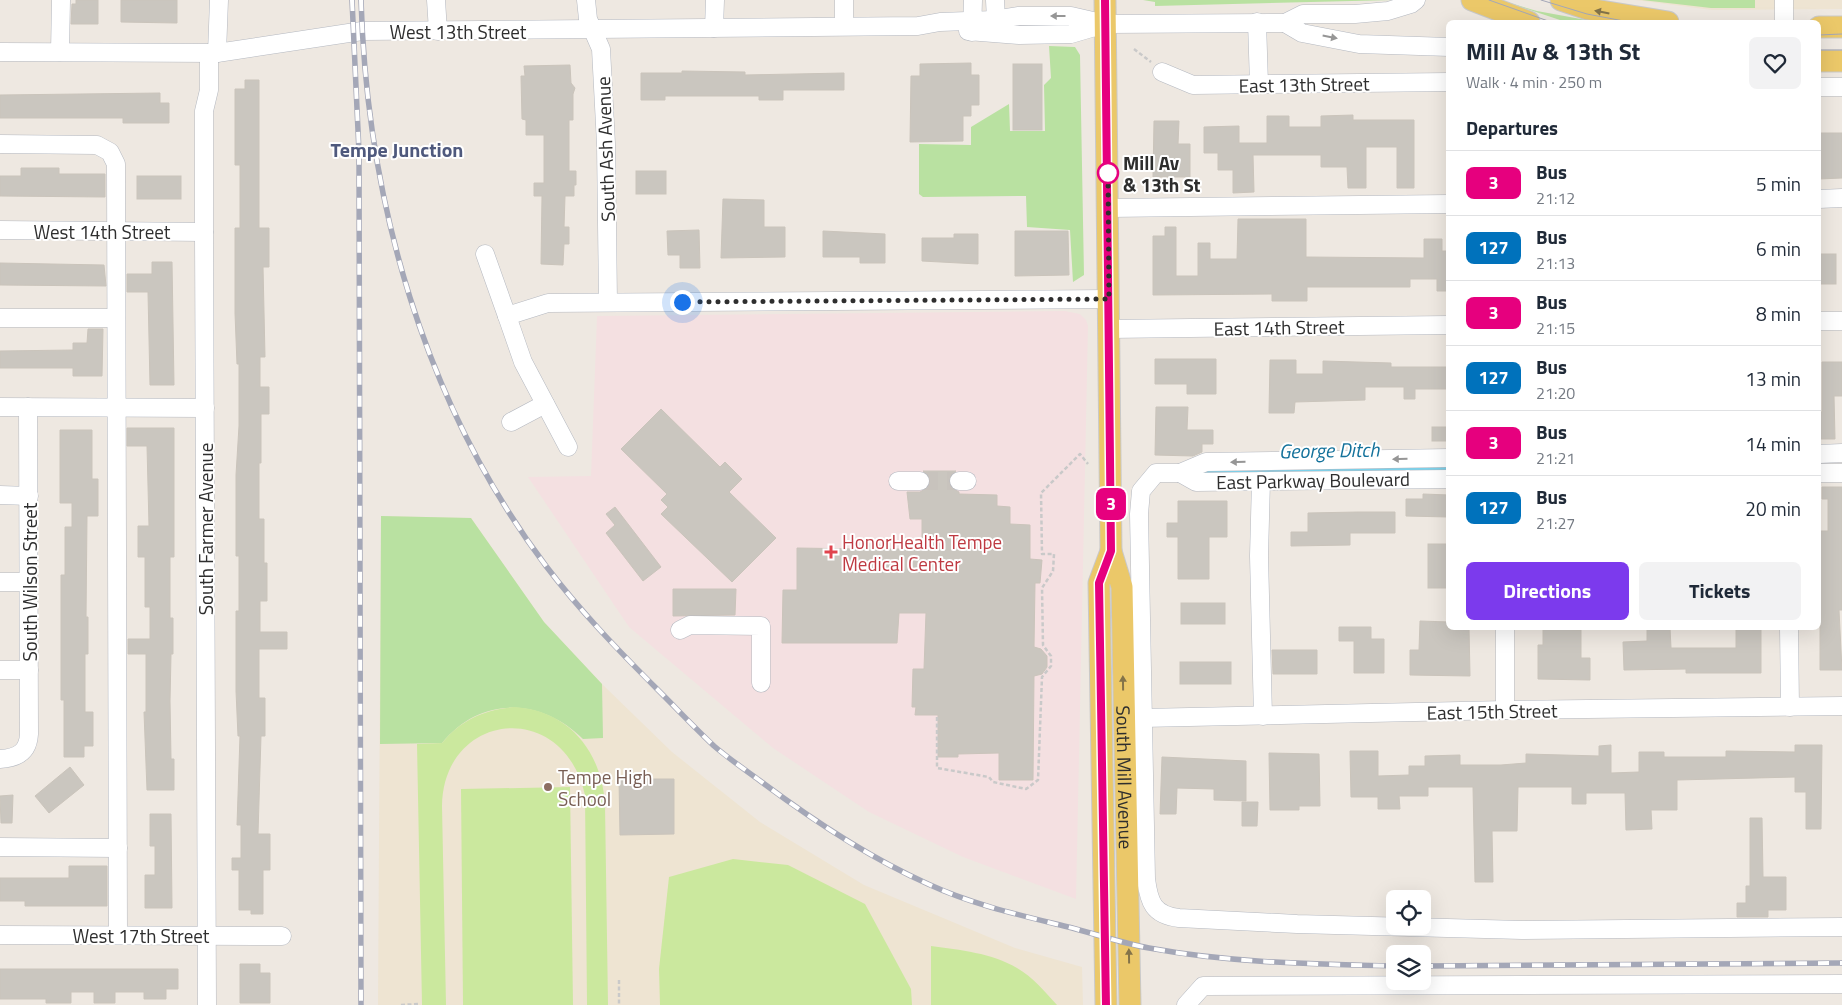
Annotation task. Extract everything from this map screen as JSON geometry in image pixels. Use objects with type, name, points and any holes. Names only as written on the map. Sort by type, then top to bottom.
[{"type":"main road","name":"South Mill Avenue","points":[[1105,0],[1109,208],[1111,551],[1122,586],[1130,1005]]},
{"type":"main road","points":[[1472,0],[1523,20]]},
{"type":"main road","points":[[1561,0],[1588,9],[1656,20]]},
{"type":"main road","points":[[1821,27],[1842,27]]},
{"type":"main road","points":[[1821,61],[1842,61]]},
{"type":"main road","name":"South Mill Avenue","points":[[1106,1005],[1099,583],[1111,551]]},
{"type":"street","points":[[60,52],[61,0]]},
{"type":"street","name":"South Farmer Avenue","points":[[206,1005],[204,111],[209,90],[219,0]]},
{"type":"street","points":[[436,0],[438,31]]},
{"type":"street","name":"South Ash Avenue","points":[[586,0],[588,19],[601,49],[604,92],[608,302]]},
{"type":"street","points":[[714,0],[714,28]]},
{"type":"street","points":[[844,0],[844,26]]},
{"type":"street","points":[[972,26],[973,0]]},
{"type":"street","points":[[995,0],[996,20]]},
{"type":"street","name":"East 13th Street","points":[[1106,24],[1285,22],[1304,14],[1355,14],[1388,10],[1411,4],[1416,0]]},
{"type":"street","points":[[1784,0],[1784,20]]},
{"type":"street","name":"West 13th Street","points":[[0,52],[213,53],[292,43],[353,32],[844,26],[918,26],[944,31],[1019,16],[1071,16],[1106,24]]},
{"type":"street","points":[[1257,22],[1259,84]]},
{"type":"street","name":"East 13th Street","points":[[1285,22],[1302,33],[1359,44],[1446,47]]},
{"type":"street","name":"West 13th Street","points":[[972,26],[1019,35],[1071,34],[1106,24]]},
{"type":"street","name":"East 13th Street","points":[[1162,72],[1193,85],[1446,82]]},
{"type":"street","points":[[1821,87],[1842,87]]},
{"type":"street","points":[[0,144],[91,144],[104,147],[110,152],[116,164],[118,935]]},
{"type":"street","points":[[1821,199],[1842,198]]},
{"type":"street","points":[[1109,208],[1446,204]]},
{"type":"street","name":"West 14th Street","points":[[0,230],[204,232]]},
{"type":"street","points":[[485,254],[523,362],[568,447]]},
{"type":"street","points":[[507,316],[548,303],[1109,299]]},
{"type":"street","points":[[0,318],[116,318]]},
{"type":"street","points":[[1821,321],[1842,321]]},
{"type":"street","name":"East 14th Street","points":[[1110,329],[1446,325]]},
{"type":"street","points":[[511,422],[545,404]]},
{"type":"street","points":[[0,407],[205,408]]},
{"type":"street","name":"South Wilson Street","points":[[0,759],[21,754],[29,741],[28,407]]},
{"type":"street","points":[[1821,454],[1842,454]]},
{"type":"street","name":"East Parkway Boulevard","points":[[1141,491],[1156,473],[1180,473],[1206,462],[1446,458]]},
{"type":"street","name":"East Parkway Boulevard","points":[[1180,473],[1196,482],[1446,479]]},
{"type":"street","points":[[1821,473],[1842,473]]},
{"type":"street","points":[[898,481],[920,481]]},
{"type":"street","points":[[1261,481],[1259,556],[1263,716]]},
{"type":"street","name":"South Mill Avenue","points":[[1141,491],[1139,514],[1146,879],[1148,896],[1156,910],[1166,916],[1178,918],[1409,928],[1522,930],[1842,927]]},
{"type":"street","points":[[0,496],[29,496]]},
{"type":"street","points":[[0,582],[29,582]]},
{"type":"street","points":[[680,630],[690,625],[761,626],[761,682]]},
{"type":"street","points":[[1505,630],[1505,710]]},
{"type":"street","points":[[1789,630],[1790,707]]},
{"type":"street","points":[[0,670],[29,670]]},
{"type":"street","name":"East 15th Street","points":[[1142,718],[1505,710],[1842,706]]},
{"type":"street","points":[[0,847],[118,848]]},
{"type":"street","name":"West 17th Street","points":[[0,935],[282,936]]},
{"type":"street","points":[[1186,1005],[1203,986],[1842,984]]},
{"type":"path","points":[[1134,49],[1162,72]]},
{"type":"path","points":[[937,717],[937,768],[989,777],[993,782],[1026,788],[1038,780],[1042,677],[1051,666],[1051,656],[1043,645],[1042,588],[1052,571],[1054,554],[1042,554],[1041,493],[1080,454],[1088,464]]},
{"type":"path","points":[[619,980],[619,1005]]},
{"type":"path","points":[[401,1005],[418,1004]]},
{"type":"shaded area","points":[[1635,0],[1842,0],[1842,9],[1712,10]]},
{"type":"shaded area","name":"HonorHealth Tempe Medical Center","points":[[1065,311],[1080,314],[1086,320],[1088,326],[1076,899],[963,857],[869,812],[773,748],[629,627],[528,477],[591,476],[597,316]]},
{"type":"shaded area","name":"Tempe High School","points":[[381,516],[471,518],[544,622],[602,684],[672,752],[760,822],[864,885],[1015,948],[1082,967],[1083,1005],[378,1005]]},
{"type":"green space","points":[[1143,0],[1393,0],[1155,6],[1155,2]]},
{"type":"green space","points":[[1500,0],[1537,11],[1586,20],[1560,20]]},
{"type":"green space","points":[[1642,0],[1755,0],[1755,8],[1711,8]]},
{"type":"green space","points":[[1049,46],[1075,47],[1080,55],[1084,275],[1073,282],[1070,230],[1027,227],[1026,196],[923,197],[919,194],[919,144],[971,145],[971,127],[1009,104],[1010,131],[1045,131],[1044,85],[1051,78]]},
{"type":"green space","points":[[381,516],[471,518],[544,622],[602,684],[603,738],[583,739],[566,725],[549,716],[530,710],[511,708],[493,710],[475,716],[458,727],[442,743],[380,744]]},
{"type":"green space","points":[[514,707],[534,710],[551,716],[566,725],[579,737],[589,751],[597,768],[605,805],[608,1005],[587,1005],[585,795],[573,763],[554,742],[530,731],[506,729],[482,735],[462,751],[448,775],[442,806],[446,1005],[422,1005],[417,744],[442,743],[457,728],[474,717],[503,708]]},
{"type":"green space","points":[[570,787],[573,1005],[463,1005],[461,789]]},
{"type":"green space","points":[[733,859],[788,865],[865,904],[911,989],[912,1005],[660,1005],[659,969],[669,877]]},
{"type":"green space","points":[[931,946],[976,953],[1007,963],[1028,976],[1057,1005],[931,1005]]},
{"type":"building","points":[[76,0],[98,0],[98,24],[71,24],[72,4],[76,4]]},
{"type":"building","points":[[121,0],[177,0],[177,23],[121,22]]},
{"type":"building","points":[[971,63],[971,75],[979,75],[979,105],[971,105],[971,116],[963,116],[963,141],[910,142],[911,76],[920,76],[920,64]]},
{"type":"building","points":[[1013,64],[1042,64],[1042,130],[1013,130]]},
{"type":"building","points":[[570,65],[571,83],[575,88],[573,94],[573,120],[569,120],[569,171],[576,171],[576,185],[574,185],[574,196],[565,196],[564,227],[569,227],[569,244],[564,244],[563,265],[541,264],[542,196],[534,196],[534,183],[544,183],[544,135],[526,135],[526,120],[522,119],[521,76],[525,76],[524,66]]},
{"type":"building","points":[[682,71],[745,72],[745,75],[844,73],[844,90],[783,90],[783,100],[759,100],[759,96],[665,96],[665,100],[641,100],[641,73],[682,73]]},
{"type":"building","points":[[245,80],[259,80],[259,228],[269,228],[269,267],[263,267],[265,357],[260,357],[260,387],[269,387],[269,414],[261,414],[261,463],[259,463],[259,519],[264,519],[264,563],[267,563],[267,601],[260,601],[260,632],[287,632],[287,649],[259,649],[259,698],[265,698],[265,736],[261,736],[258,834],[270,834],[270,870],[263,870],[263,914],[251,914],[251,910],[239,910],[239,870],[232,870],[232,858],[241,858],[241,825],[237,825],[240,736],[238,736],[236,691],[236,611],[239,611],[239,556],[236,556],[236,475],[239,426],[239,364],[237,364],[235,313],[235,228],[240,228],[240,165],[235,165],[235,89],[245,89]]},
{"type":"building","points":[[160,93],[160,103],[169,103],[169,123],[123,123],[123,118],[0,118],[0,95]]},
{"type":"building","points":[[1353,115],[1353,120],[1414,120],[1414,188],[1397,188],[1397,147],[1366,147],[1366,188],[1348,188],[1347,167],[1321,167],[1321,155],[1253,155],[1254,192],[1233,193],[1233,170],[1218,170],[1218,153],[1204,153],[1204,127],[1239,126],[1239,143],[1267,143],[1267,116],[1289,116],[1289,127],[1321,127],[1321,116]]},
{"type":"building","points":[[1154,121],[1179,121],[1178,144],[1190,144],[1190,177],[1153,177]]},
{"type":"building","points":[[1821,133],[1842,133],[1842,178],[1821,179]]},
{"type":"building","points":[[21,168],[59,168],[59,174],[105,174],[105,197],[0,196],[0,176],[21,176]]},
{"type":"building","points":[[636,171],[666,171],[666,194],[636,194]]},
{"type":"building","points":[[137,176],[181,176],[181,199],[137,199]]},
{"type":"building","points":[[723,199],[764,200],[764,227],[785,227],[785,257],[721,258]]},
{"type":"building","points":[[1238,219],[1306,219],[1306,257],[1424,258],[1424,239],[1442,239],[1442,251],[1446,251],[1446,291],[1437,291],[1437,279],[1410,279],[1410,287],[1307,287],[1307,301],[1272,301],[1272,294],[1153,295],[1153,236],[1165,236],[1165,227],[1176,227],[1176,276],[1198,276],[1198,243],[1210,243],[1210,259],[1237,259]]},
{"type":"building","points":[[699,230],[700,268],[680,268],[680,255],[668,255],[667,231]]},
{"type":"building","points":[[823,231],[885,234],[885,263],[860,263],[860,257],[823,257]]},
{"type":"building","points":[[1015,231],[1068,231],[1069,275],[1015,276]]},
{"type":"building","points":[[954,234],[978,234],[978,264],[922,261],[922,238],[954,238]]},
{"type":"building","points":[[1821,254],[1836,254],[1836,284],[1821,284]]},
{"type":"building","points":[[152,262],[172,262],[174,385],[150,385],[148,292],[127,292],[127,274],[152,274]]},
{"type":"building","points":[[0,263],[104,265],[106,286],[0,285]]},
{"type":"building","points":[[88,329],[103,329],[102,376],[73,376],[73,368],[0,368],[0,351],[73,350],[73,343],[87,343]]},
{"type":"building","points":[[1155,359],[1216,359],[1216,394],[1187,394],[1187,384],[1155,384]]},
{"type":"building","points":[[1270,360],[1296,360],[1296,374],[1323,374],[1323,361],[1391,363],[1391,367],[1446,367],[1446,389],[1415,389],[1415,399],[1404,399],[1404,387],[1365,387],[1365,400],[1295,402],[1294,413],[1269,413]]},
{"type":"building","points":[[1822,362],[1842,362],[1842,396],[1834,396],[1835,439],[1821,439]]},
{"type":"building","points":[[1156,407],[1188,407],[1187,430],[1213,430],[1213,444],[1202,444],[1202,452],[1193,456],[1155,455]]},
{"type":"building","points":[[661,409],[720,467],[725,462],[742,479],[729,492],[776,538],[732,582],[661,514],[668,507],[661,500],[667,494],[621,449]]},
{"type":"building","points":[[1432,427],[1446,427],[1446,441],[1432,441]]},
{"type":"building","points":[[127,428],[174,428],[174,557],[170,557],[170,618],[173,618],[173,654],[171,654],[170,701],[171,759],[174,759],[174,790],[147,790],[144,712],[146,712],[146,654],[128,654],[128,639],[150,639],[150,607],[145,607],[145,557],[138,557],[138,526],[149,526],[147,446],[127,446]]},
{"type":"building","points":[[60,430],[92,430],[92,479],[98,479],[98,516],[87,516],[86,617],[88,617],[88,654],[85,654],[85,712],[93,712],[93,746],[84,746],[84,757],[64,757],[64,700],[61,700],[61,575],[65,575],[65,527],[72,527],[72,503],[60,503]]},
{"type":"building","points":[[923,471],[956,471],[950,475],[948,481],[950,487],[959,492],[959,494],[997,495],[997,506],[1010,507],[1010,524],[1030,525],[1030,559],[1042,560],[1040,583],[1035,583],[1034,647],[1041,649],[1047,656],[1047,667],[1042,674],[1034,676],[1033,780],[999,780],[999,753],[958,754],[958,757],[938,757],[938,715],[915,715],[916,707],[912,707],[913,669],[924,669],[926,613],[899,613],[897,643],[782,643],[783,590],[797,590],[797,548],[860,549],[871,543],[879,544],[884,549],[922,549],[922,519],[910,519],[907,492],[920,492],[929,487],[929,476]]},
{"type":"building","points":[[1822,487],[1842,487],[1842,610],[1839,610],[1842,670],[1820,670],[1821,531],[1828,531],[1828,499],[1822,499]]},
{"type":"building","points":[[1423,494],[1446,495],[1446,517],[1406,516],[1406,499],[1423,499]]},
{"type":"building","points":[[1178,501],[1227,501],[1227,537],[1209,537],[1209,579],[1178,579],[1178,537],[1167,537],[1167,523],[1178,523]]},
{"type":"building","points":[[615,507],[661,567],[643,581],[606,533],[615,525],[606,514]]},
{"type":"building","points":[[1395,512],[1395,533],[1350,533],[1350,545],[1291,546],[1291,532],[1308,532],[1308,513]]},
{"type":"building","points":[[1428,544],[1446,544],[1446,588],[1428,588]]},
{"type":"building","points":[[673,589],[736,589],[735,615],[673,616]]},
{"type":"building","points":[[1181,603],[1225,603],[1225,624],[1181,624]]},
{"type":"building","points":[[1420,621],[1446,622],[1446,630],[1469,630],[1470,676],[1410,675],[1410,650],[1419,650]]},
{"type":"building","points":[[1339,627],[1371,627],[1371,639],[1384,639],[1384,673],[1354,673],[1354,641],[1339,641]]},
{"type":"building","points":[[1543,630],[1581,630],[1581,658],[1590,658],[1590,680],[1538,679],[1538,645],[1543,645]]},
{"type":"building","points":[[1647,630],[1670,630],[1671,648],[1736,648],[1736,630],[1761,630],[1761,673],[1686,673],[1686,669],[1624,670],[1623,642],[1647,641]]},
{"type":"building","points":[[1272,650],[1317,650],[1317,674],[1273,674]]},
{"type":"building","points":[[1180,662],[1231,662],[1231,684],[1180,684]]},
{"type":"building","points":[[1611,745],[1611,773],[1639,772],[1639,752],[1664,752],[1664,757],[1726,757],[1726,751],[1795,752],[1795,745],[1822,745],[1821,829],[1806,829],[1806,792],[1795,792],[1795,777],[1677,780],[1677,810],[1651,810],[1652,829],[1626,830],[1625,793],[1586,793],[1586,804],[1572,804],[1572,787],[1518,787],[1517,831],[1492,831],[1493,882],[1475,882],[1473,787],[1428,787],[1428,796],[1399,796],[1400,809],[1378,809],[1378,797],[1351,797],[1350,751],[1378,751],[1378,776],[1409,775],[1409,766],[1425,766],[1425,756],[1460,755],[1460,765],[1501,765],[1526,763],[1526,754],[1599,756],[1599,746]]},
{"type":"building","points":[[1269,753],[1319,754],[1320,806],[1299,806],[1299,810],[1270,810]]},
{"type":"building","points":[[1162,757],[1246,761],[1246,801],[1214,800],[1214,789],[1177,788],[1176,814],[1160,814]]},
{"type":"building","points":[[70,767],[84,785],[49,813],[35,796]]},
{"type":"building","points":[[619,779],[674,779],[674,834],[620,835]]},
{"type":"building","points":[[13,795],[12,823],[1,823],[0,796]]},
{"type":"building","points":[[1242,802],[1258,802],[1257,826],[1242,826]]},
{"type":"building","points":[[150,814],[171,814],[172,908],[145,908],[145,875],[155,875],[155,846],[150,846]]},
{"type":"building","points":[[1750,818],[1762,818],[1763,877],[1786,877],[1786,910],[1768,910],[1768,917],[1737,917],[1737,903],[1746,903],[1746,886],[1750,886]]},
{"type":"building","points":[[69,866],[107,866],[107,906],[25,906],[25,901],[0,901],[0,878],[69,878]]},
{"type":"building","points":[[240,964],[260,964],[260,973],[270,973],[270,1003],[240,1003]]},
{"type":"building","points":[[0,969],[178,969],[178,989],[166,989],[166,999],[144,999],[144,992],[115,992],[115,1003],[94,1003],[94,992],[71,992],[71,1003],[46,1003],[46,999],[0,999]]},
{"type":"waterway","name":"George Ditch","points":[[1209,472],[1446,468]]},
{"type":"tunnel","points":[[920,481],[959,481]]},
{"type":"tram line","points":[[1489,0],[1545,20]]},
{"type":"tram line","points":[[1541,0],[1587,14],[1618,20]]},
{"type":"tram line","points":[[1821,35],[1842,34]]},
{"type":"tram line","points":[[1821,50],[1842,50]]},
{"type":"railway","points":[[352,0],[359,152],[361,1005]]},
{"type":"railway","points":[[361,0],[366,75],[375,150],[390,225],[410,298],[435,369],[466,437],[503,503],[559,583],[614,645],[714,746],[799,809],[862,850],[928,884],[978,903],[1128,943],[1180,953],[1272,962],[1386,966]]},
{"type":"railway","points":[[1431,966],[1842,963]]},
{"type":"bus line","name":"3","points":[[1105,0],[1109,208],[1111,551],[1099,583],[1106,1005]]},
{"type":"place","name":"Mill Av & 13th St","points":[[1108,173]]},
{"type":"place","name":"HonorHealth Tempe Medical Center","points":[[831,552]]},
{"type":"place","name":"Tempe High School","points":[[548,787]]},
{"type":"district","name":"Tempe Junction","points":[[397,149]]},
{"type":"route","points":[[682,302],[1109,299],[1108,173]]}]
